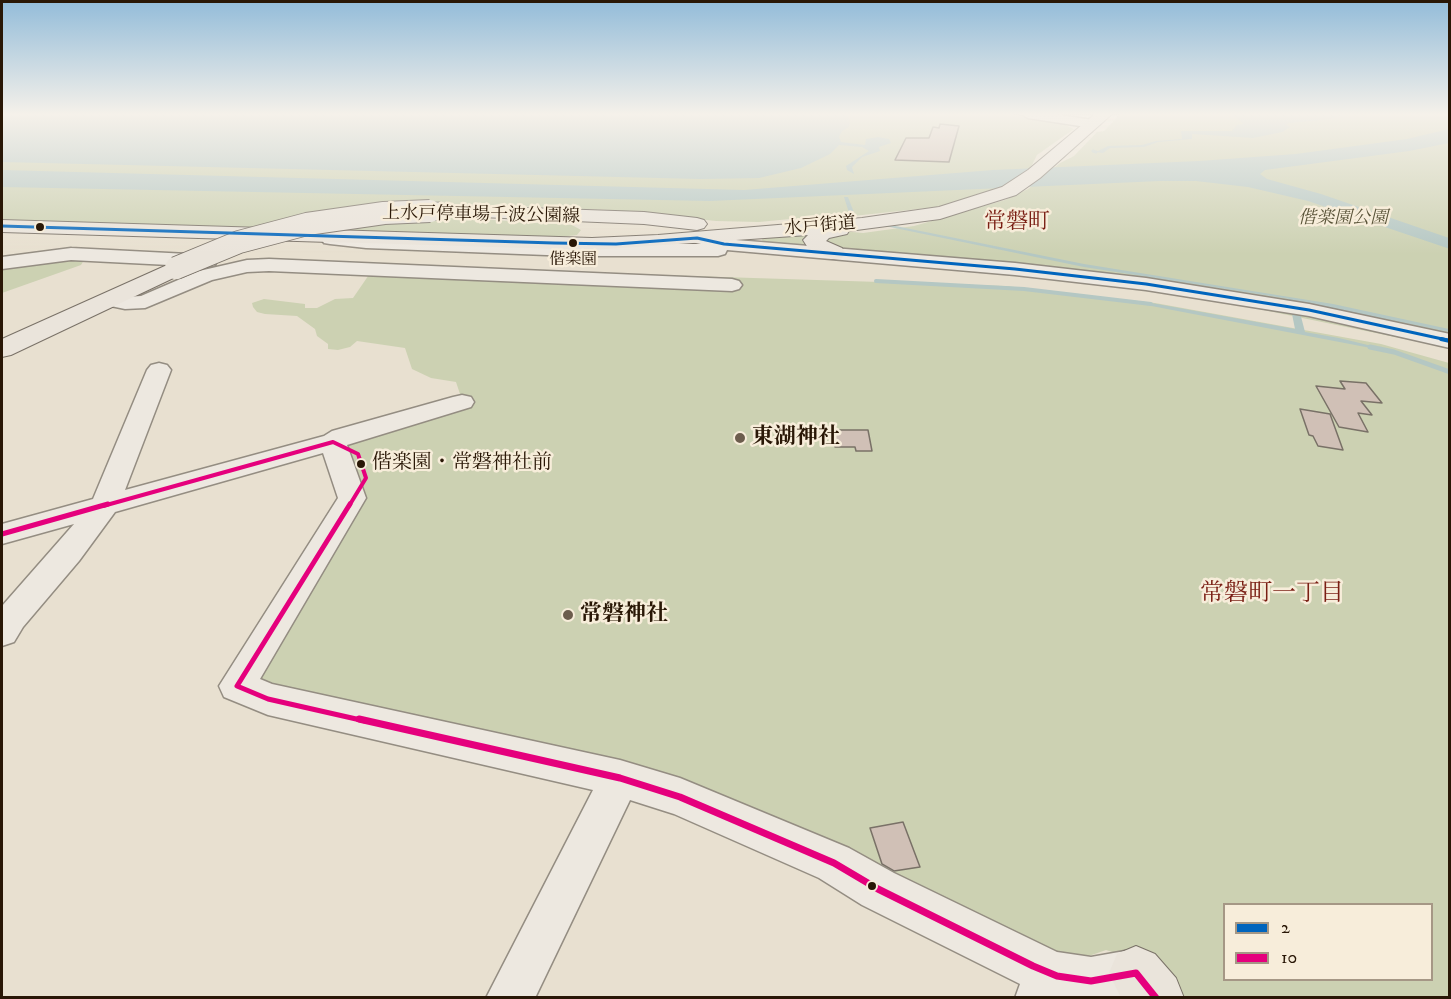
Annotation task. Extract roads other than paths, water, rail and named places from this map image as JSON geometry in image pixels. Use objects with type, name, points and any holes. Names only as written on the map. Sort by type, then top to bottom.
[{"type":"main road","name":"水戸街道","points":[[2,226],[517,243],[604,244],[697,238],[767,240],[916,217],[973,204],[999,195],[1022,183],[1050,161]]},
{"type":"main road","name":"上水戸停車場千波公園線","points":[[2,349],[176,268],[231,245],[307,224],[384,213],[441,211],[579,216],[647,223],[697,238]]},
{"type":"main road","points":[[508,214],[524,218],[574,222],[590,229],[584,237],[577,240],[517,243]]},
{"type":"main road","points":[[579,216],[761,227],[916,217]]},
{"type":"main road","points":[[834,253],[818,246],[814,240],[815,237],[832,232],[890,225],[916,217]]},
{"type":"street","points":[[322,237],[344,242],[416,245],[572,250],[687,248],[850,259],[921,261]]},
{"type":"street","points":[[767,240],[834,253],[1070,274],[1208,292],[1309,310],[1449,341]]},
{"type":"street","points":[[2,263],[71,254],[206,261],[215,262],[226,270]]},
{"type":"street","points":[[108,300],[125,303],[145,302],[190,281],[226,270],[269,265],[732,285]]},
{"type":"street","points":[[5,623],[68,553],[105,505],[159,370]]},
{"type":"street","points":[[2,534],[333,442],[341,437],[462,402]]},
{"type":"street","points":[[333,442],[352,498],[237,686],[268,699],[620,778],[680,797],[834,863],[878,889],[1033,966],[1057,976],[1128,984]]},
{"type":"street","points":[[510,998],[620,778]]},
{"type":"street","points":[[1039,998],[1128,984]]},
{"type":"waterway","points":[[876,281],[1024,289],[1151,304]]},
{"type":"waterway","points":[[1370,347],[1394,352],[1450,372]]},
{"type":"place","name":"偕楽園","points":[[573,243]]},
{"type":"place","name":"東湖神社","points":[[740,438]]},
{"type":"place","name":"偕楽園・常磐神社前","points":[[361,464]]},
{"type":"place","name":"常磐神社","points":[[568,615]]},
{"type":"district","name":"常磐町","points":[[1017,223]]},
{"type":"district","name":"常磐町一丁目","points":[[1272,595]]},
{"type":"park label","name":"偕楽園公園","points":[[1343,219]]}]
